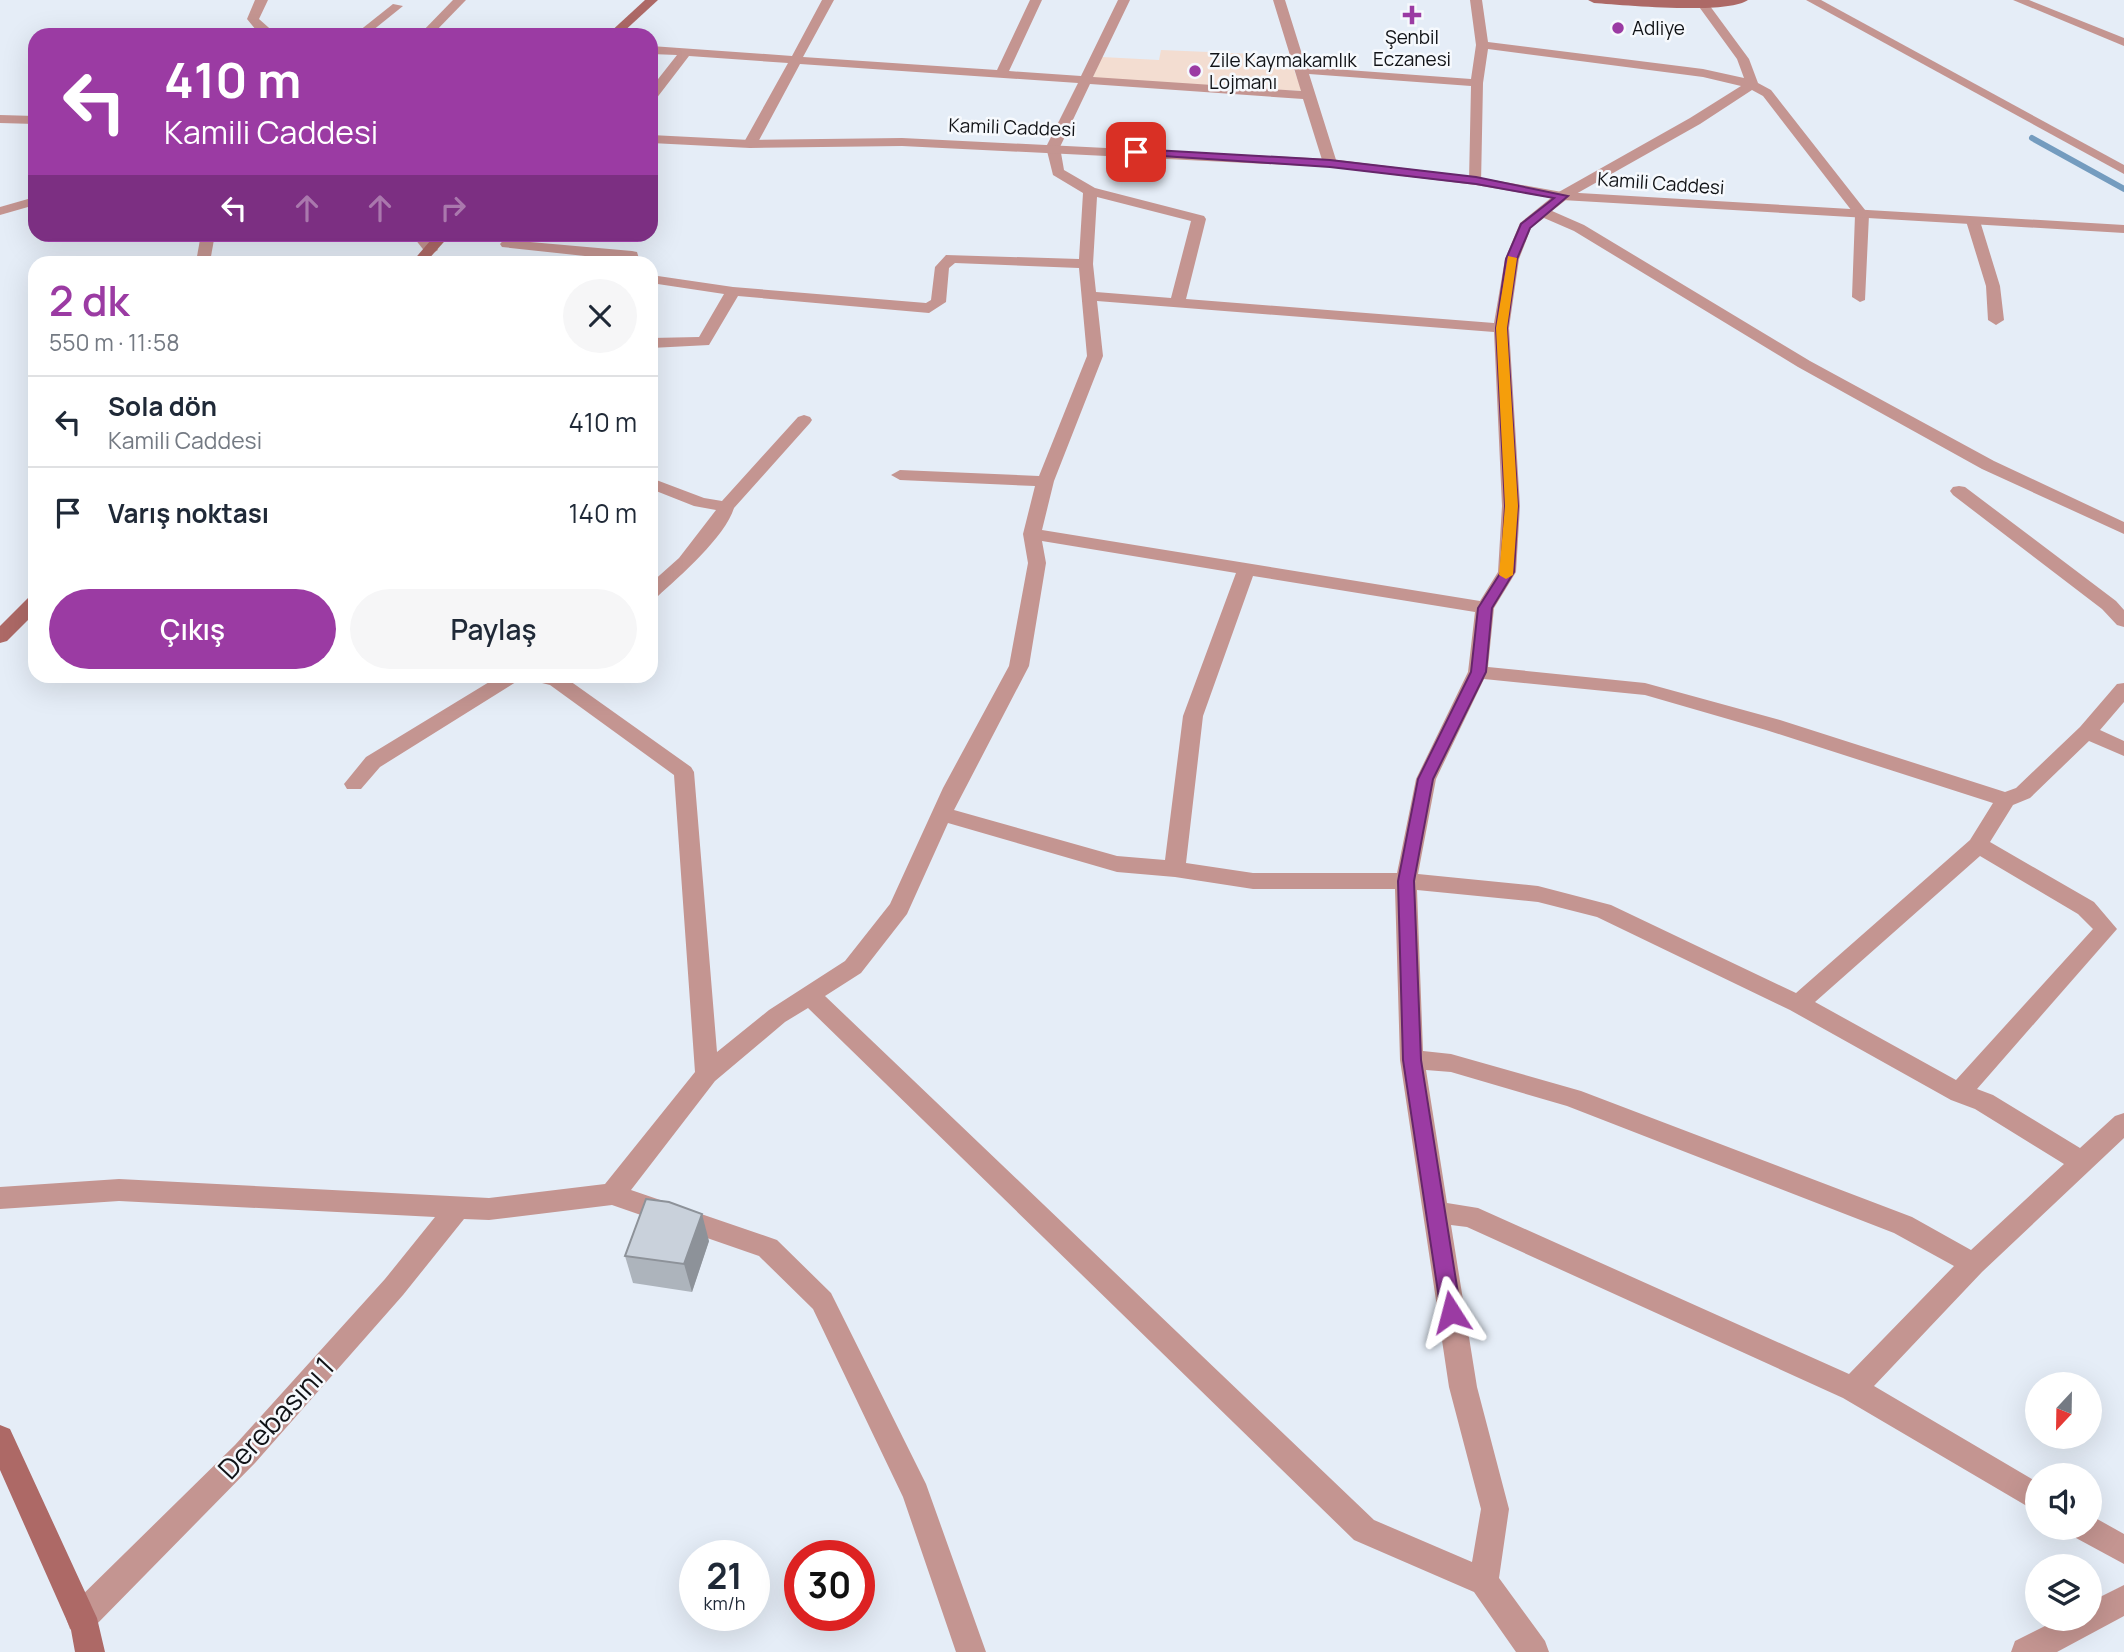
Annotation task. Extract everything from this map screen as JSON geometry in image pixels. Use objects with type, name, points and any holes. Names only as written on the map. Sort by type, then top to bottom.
[{"type":"main road","points":[[621,28],[652,0]]},
{"type":"main road","points":[[1594,0],[1742,0]]},
{"type":"main road","points":[[425,256],[438,242]]},
{"type":"main road","points":[[0,637],[28,609]]},
{"type":"main road","points":[[0,1438],[81,1618],[90,1652]]},
{"type":"street","points":[[243,0],[260,2],[253,19],[261,28]]},
{"type":"street","points":[[432,28],[460,0]]},
{"type":"street","points":[[750,144],[828,0]]},
{"type":"street","points":[[1001,74],[1036,0]]},
{"type":"street","points":[[1124,0],[1053,147],[1058,172],[1090,191],[1199,219],[1177,304]]},
{"type":"street","points":[[1279,0],[1330,163]]},
{"type":"street","points":[[1476,0],[1482,45],[1477,83],[1476,181]]},
{"type":"street","points":[[1812,0],[2124,170]]},
{"type":"street","points":[[2019,0],[2124,42]]},
{"type":"street","points":[[1701,2],[1743,60],[1752,84]]},
{"type":"street","points":[[368,28],[397,6]]},
{"type":"street","points":[[1482,45],[1572,54],[1723,77],[1752,84],[1767,93],[1862,215],[1860,297]]},
{"type":"street","points":[[658,50],[1308,95]]},
{"type":"street","points":[[658,87],[686,52]]},
{"type":"street","points":[[1300,70],[1477,83]]},
{"type":"street","points":[[1484,1581],[1495,1509],[1463,1387],[1412,1060],[1406,881],[1426,779],[1478,672],[1485,608],[1507,572],[1511,506],[1501,328],[1512,259],[1525,226],[1562,196],[1695,121],[1752,84]]},
{"type":"street","points":[[0,119],[28,120]]},
{"type":"street","name":"Kamili Caddesi","points":[[658,139],[750,144],[902,142],[1053,147],[1330,163],[1476,181],[1562,196],[2124,229]]},
{"type":"street","points":[[612,1194],[707,1074],[777,1016],[853,967],[899,908],[942,814],[1019,666],[1037,563],[1032,534],[1045,481],[1095,356],[1086,264],[1090,191]]},
{"type":"street","points":[[0,211],[28,203]]},
{"type":"street","points":[[1543,212],[1579,228],[1804,364],[1954,446],[2124,529]]},
{"type":"street","points":[[1973,221],[1993,286],[1996,320]]},
{"type":"street","points":[[424,242],[431,250]]},
{"type":"street","points":[[509,242],[507,244],[632,256]]},
{"type":"street","points":[[658,280],[733,291],[929,308],[938,302],[942,267],[951,258],[1086,264]]},
{"type":"street","points":[[658,343],[704,342],[733,291]]},
{"type":"street","points":[[1089,296],[1501,328]]},
{"type":"street","points":[[658,587],[685,562],[723,516],[726,507],[804,421]]},
{"type":"street","points":[[900,475],[1045,481]]},
{"type":"street","points":[[658,486],[700,502],[726,507]]},
{"type":"street","points":[[1959,491],[2109,605],[2124,621]]},
{"type":"street","points":[[1032,534],[1485,608]]},
{"type":"street","points":[[1175,869],[1193,716],[1247,568]]},
{"type":"street","points":[[1478,672],[1645,689],[1773,725],[2006,800]]},
{"type":"street","points":[[354,784],[373,762],[501,683]]},
{"type":"street","points":[[560,683],[684,772],[707,1074]]},
{"type":"street","points":[[1798,1004],[1978,845],[2006,800],[2023,793],[2087,732],[2124,688]]},
{"type":"street","points":[[2087,732],[2124,749]]},
{"type":"street","points":[[942,814],[1116,864],[1175,869],[1253,881],[1406,881],[1538,894],[1603,911],[1798,1004],[1959,1093],[1984,1102],[2082,1162]]},
{"type":"street","points":[[1959,1093],[2106,929],[2086,908],[1978,845]]},
{"type":"street","points":[[809,995],[1364,1530],[1484,1581],[1534,1652]]},
{"type":"street","points":[[1412,1060],[1451,1063],[1572,1098],[1903,1225],[1973,1264]]},
{"type":"street","points":[[1853,1389],[1973,1264],[2124,1124]]},
{"type":"street","points":[[0,1198],[119,1190],[489,1209],[612,1194],[768,1248],[822,1301],[916,1494],[971,1652]]},
{"type":"street","name":"Derebasını 1","points":[[81,1618],[245,1454],[394,1287],[458,1207]]},
{"type":"street","points":[[1435,1213],[1469,1216],[1853,1389],[2025,1491]]},
{"type":"street","points":[[2102,1537],[2124,1550]]},
{"type":"street","points":[[2102,1612],[2124,1600]]},
{"type":"street","points":[[2026,1652],[2066,1631]]},
{"type":"shaded area","name":"Zile Kaymakamlık Lojmanı","points":[[1161,50],[1256,54],[1256,61],[1291,62],[1302,91],[1092,79],[1102,57],[1159,60]]},
{"type":"building","points":[[646,1199],[669,1202],[702,1214],[684,1264],[625,1256]]},
{"type":"waterway","points":[[2032,138],[2124,189]]},
{"type":"slow traffic","points":[[1506,575],[1511,506],[1501,328],[1512,258]]},
{"type":"place","name":"Şenbil Eczanesi","points":[[1412,15]]},
{"type":"place","name":"Adliye","points":[[1618,28]]},
{"type":"place","name":"Zile Kaymakamlık Lojmanı","points":[[1195,71]]},
{"type":"route","points":[[1136,152],[1330,163],[1476,181],[1562,196],[1525,226],[1512,259],[1501,328],[1511,506],[1507,572],[1485,608],[1478,672],[1426,779],[1406,881],[1412,1060],[1451,1312]]}]
